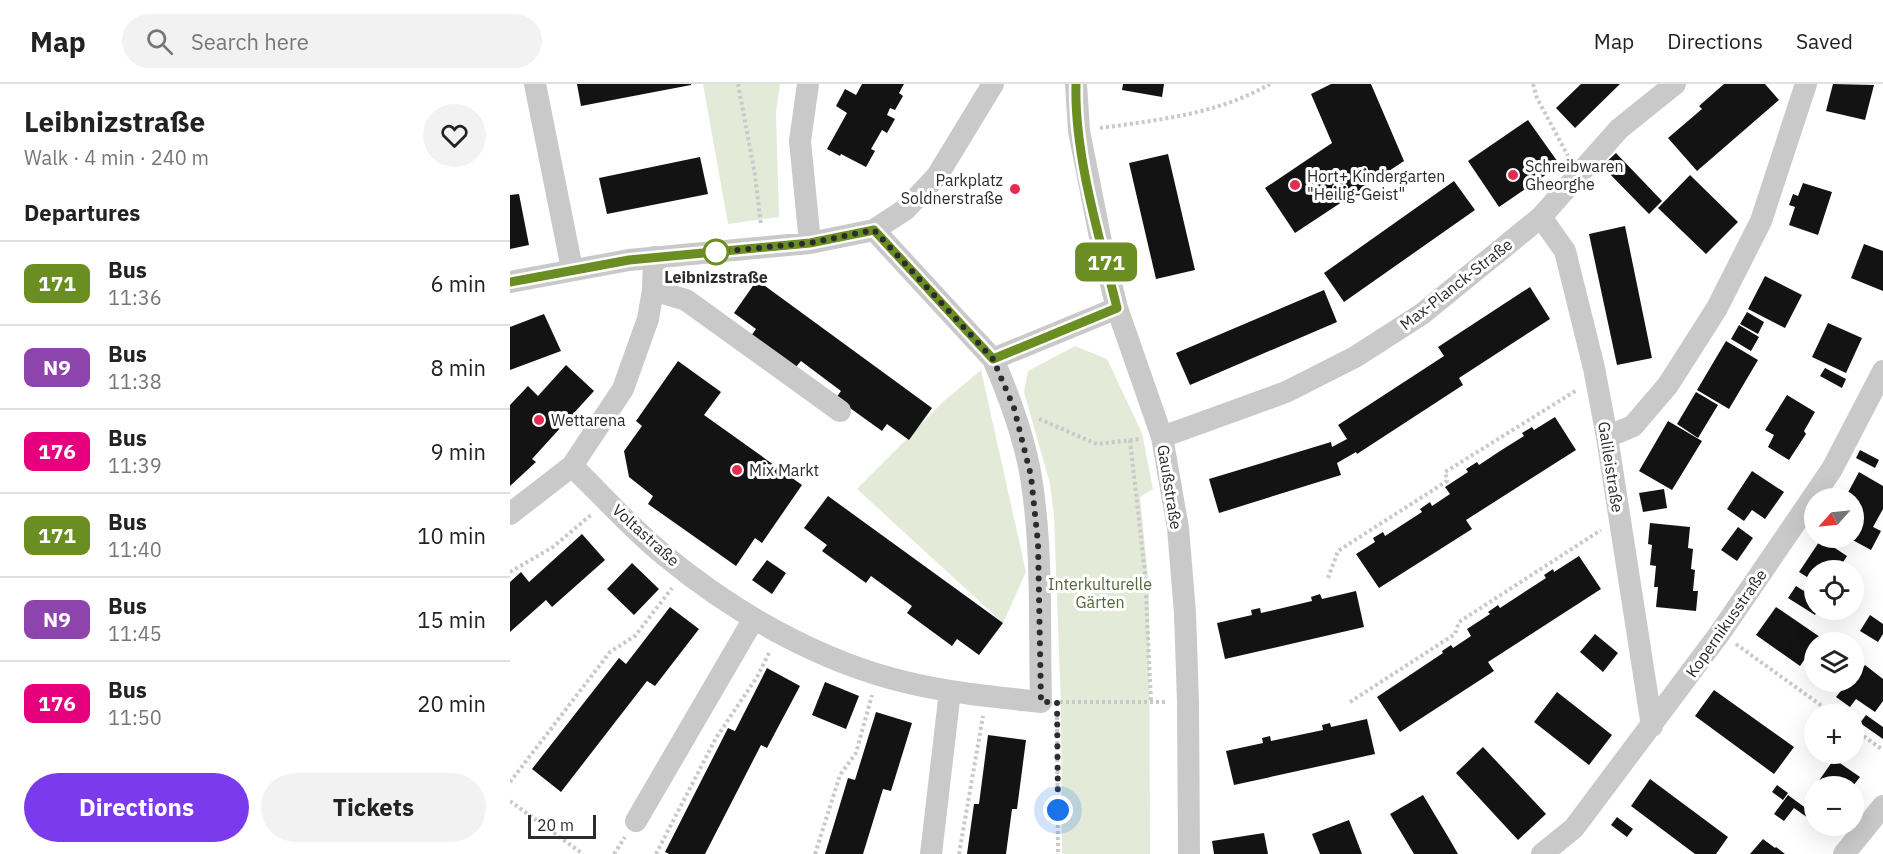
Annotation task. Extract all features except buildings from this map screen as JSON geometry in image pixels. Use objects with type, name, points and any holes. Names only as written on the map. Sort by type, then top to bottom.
[{"type":"street","points":[[535,84],[572,269]]},
{"type":"street","points":[[808,84],[800,141],[810,243]]},
{"type":"street","points":[[510,282],[572,269],[654,257],[810,243],[874,230],[906,208],[937,176],[993,84]]},
{"type":"street","name":"Gaußstraße","points":[[1076,84],[1079,131],[1091,200],[1117,308],[1162,437],[1178,528],[1185,613],[1189,854]]},
{"type":"street","name":"Max-Planck-Straße","points":[[1162,437],[1286,392],[1355,357],[1422,314],[1540,217],[1619,129],[1675,84]]},
{"type":"street","points":[[1607,437],[1633,426],[1668,385],[1717,308],[1761,221],[1806,84]]},
{"type":"street","name":"Galileistraße","points":[[1540,217],[1565,251],[1596,378],[1652,726]]},
{"type":"street","points":[[874,230],[993,359],[1014,408],[1031,476],[1049,702]]},
{"type":"street","points":[[510,514],[572,466],[623,389],[648,319],[653,290],[654,257]]},
{"type":"street","points":[[653,290],[686,300],[840,411]]},
{"type":"street","points":[[993,359],[1117,308]]},
{"type":"street","name":"Kopernikusstraße","points":[[1542,854],[1574,828],[1720,633],[1832,469],[1883,371]]},
{"type":"street","name":"Voltastraße","points":[[572,466],[664,555],[753,620],[847,665],[878,674],[950,691],[1049,702]]},
{"type":"street","points":[[636,821],[753,620]]},
{"type":"street","points":[[931,854],[950,691]]},
{"type":"street","points":[[1844,854],[1879,822]]},
{"type":"path","points":[[738,84],[755,174],[764,248]]},
{"type":"path","points":[[1079,131],[1194,115],[1249,96],[1270,84]]},
{"type":"path","points":[[1533,84],[1537,98],[1578,174]]},
{"type":"path","points":[[1328,578],[1338,551],[1447,481],[1445,472],[1596,378]]},
{"type":"path","points":[[1014,408],[1097,444],[1162,437]]},
{"type":"path","points":[[1130,440],[1145,574],[1151,702]]},
{"type":"path","points":[[510,572],[554,547],[607,500]]},
{"type":"path","points":[[1350,702],[1455,634],[1459,622],[1620,519]]},
{"type":"path","points":[[510,782],[610,652],[635,636],[686,570]]},
{"type":"path","points":[[656,854],[716,738],[757,677],[779,632]]},
{"type":"path","points":[[1720,633],[1819,704]]},
{"type":"path","points":[[815,854],[840,775],[856,753],[878,674]]},
{"type":"path","points":[[959,854],[987,696]]},
{"type":"path","points":[[1058,854],[1049,702],[1188,702]]},
{"type":"path","points":[[1864,736],[1883,750]]},
{"type":"path","points":[[510,801],[584,854]]},
{"type":"green space","points":[[703,84],[780,84],[776,113],[779,217],[728,224]]},
{"type":"green space","name":"Interkulturelle Gärten","points":[[1075,346],[1107,359],[1142,433],[1153,489],[1140,497],[1149,588],[1150,854],[1062,854],[1061,707],[1054,516],[1050,484],[1024,392],[1028,371]]},
{"type":"green space","points":[[981,370],[1026,572],[1003,623],[857,489],[944,401]]},
{"type":"bus line","name":"171","points":[[510,282],[629,260],[810,243],[874,230],[993,359],[1086,323],[1117,308],[1091,200],[1079,131],[1076,84]]},
{"type":"place","name":"Schreibwaren Gheorghe","points":[[1513,175]]},
{"type":"place","name":"Hort+ Kindergarten \"Heilig-Geist\"","points":[[1295,185]]},
{"type":"place","name":"Parkplatz Soldnerstraße","points":[[1015,189]]},
{"type":"place","name":"Leibnizstraße","points":[[716,252]]},
{"type":"place","name":"Wettarena","points":[[539,420]]},
{"type":"place","name":"Mix Markt","points":[[737,470]]},
{"type":"route","points":[[716,252],[810,243],[874,230],[993,359],[1014,408],[1031,476],[1038,543],[1041,702],[1057,702],[1058,810]]}]
